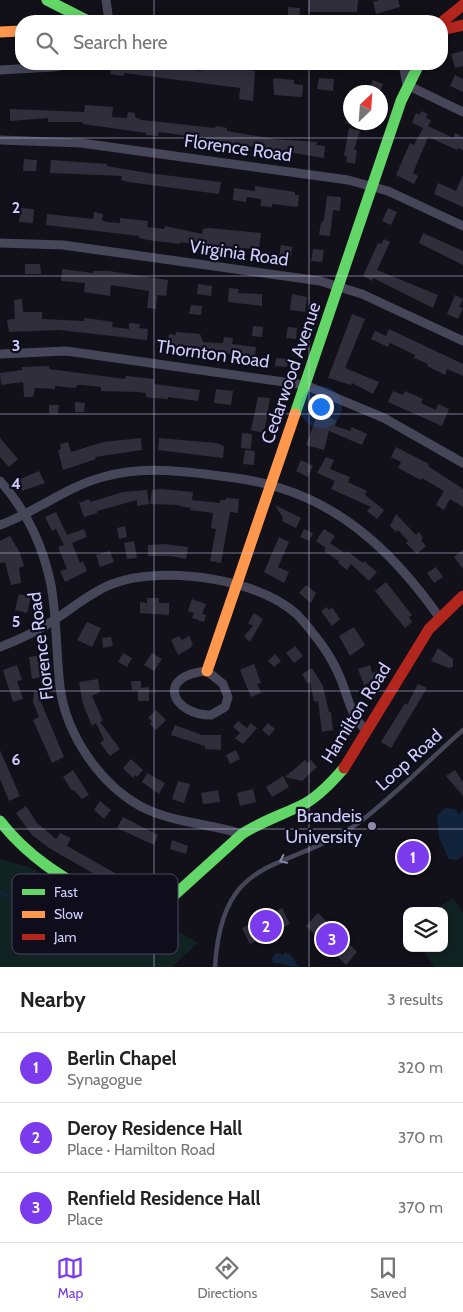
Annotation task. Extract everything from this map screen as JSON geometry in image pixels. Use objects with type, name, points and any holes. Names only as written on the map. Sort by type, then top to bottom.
[{"type":"main road","points":[[47,0],[76,15]]},
{"type":"main road","points":[[448,17],[463,5]]},
{"type":"main road","points":[[448,29],[463,25]]},
{"type":"main road","points":[[0,26],[15,27]]},
{"type":"main road","points":[[0,32],[15,31]]},
{"type":"main road","name":"Cedarwood Avenue","points":[[207,671],[407,85],[416,70]]},
{"type":"main road","name":"Hamilton Road","points":[[178,891],[242,834],[257,824],[301,806],[328,786],[348,763],[421,640],[439,617],[463,596]]},
{"type":"main road","points":[[0,821],[16,842],[35,859],[61,874]]},
{"type":"street","points":[[106,0],[108,15]]},
{"type":"street","points":[[0,70],[15,69]]},
{"type":"street","name":"Cedarwood Avenue","points":[[404,70],[407,85]]},
{"type":"street","points":[[407,85],[463,112]]},
{"type":"street","name":"Florence Road","points":[[0,140],[55,141],[110,146],[340,178],[372,186],[463,226]]},
{"type":"street","name":"Virginia Road","points":[[0,243],[64,245],[312,280],[339,286],[389,306],[463,341]]},
{"type":"street","name":"Thornton Road","points":[[0,354],[44,351],[96,354],[305,385],[384,418],[463,463]]},
{"type":"street","points":[[0,524],[86,483],[132,471],[177,471],[271,485],[294,493],[330,511],[369,536],[409,576],[439,617]]},
{"type":"street","name":"Florence Road","points":[[0,481],[24,514],[43,553],[51,584],[63,702],[75,732],[94,765],[128,798],[153,812],[178,821],[242,834]]},
{"type":"street","points":[[0,647],[55,619],[98,590],[137,577],[183,576],[237,585],[280,600],[298,614],[332,661],[342,680],[352,713],[366,730]]},
{"type":"street","points":[[207,671],[223,684],[228,697],[225,707],[211,715],[191,710],[180,702],[174,693],[174,686],[179,679],[193,673],[207,671]]},
{"type":"lane","name":"Loop Road","points":[[216,967],[219,928],[232,898],[242,885],[266,868],[355,824],[463,730]]},
{"type":"shaded area","points":[[0,859],[29,867],[41,874],[12,874],[12,954],[178,954],[178,931],[198,943],[172,967],[0,967]]},
{"type":"shaded area","points":[[453,898],[463,913],[463,967],[434,967],[425,952],[448,952],[448,907],[439,907]]},
{"type":"water","points":[[445,808],[455,809],[459,814],[463,810],[463,856],[457,860],[449,859],[439,838],[437,816]]},
{"type":"water","points":[[285,952],[290,954],[299,967],[273,963],[272,958],[276,953],[284,955]]},
{"type":"building","points":[[309,0],[358,0],[357,12],[308,12]]},
{"type":"building","points":[[379,0],[398,0],[400,7],[376,14],[373,2]]},
{"type":"building","points":[[288,7],[300,8],[299,15],[288,15]]},
{"type":"building","points":[[463,51],[463,66],[455,68],[451,54]]},
{"type":"building","points":[[110,70],[255,71],[253,101],[239,99],[240,88],[124,73],[124,76],[110,74]]},
{"type":"building","points":[[455,75],[463,79],[463,92],[450,86]]},
{"type":"building","points":[[273,78],[294,80],[294,84],[303,85],[302,97],[274,95]]},
{"type":"building","points":[[319,78],[334,79],[333,91],[317,89]]},
{"type":"building","points":[[373,80],[383,84],[383,85],[371,85]]},
{"type":"building","points":[[85,105],[113,107],[112,117],[127,118],[128,112],[135,113],[135,117],[142,120],[215,128],[216,126],[227,128],[227,131],[274,139],[317,142],[316,145],[325,146],[324,158],[159,132],[158,136],[146,135],[146,133],[83,124],[83,122],[48,122],[48,118],[10,121],[10,109],[84,112]]},
{"type":"building","points":[[421,111],[428,114],[426,118],[431,120],[428,126],[453,138],[455,133],[463,137],[463,150],[458,148],[457,150],[428,137],[413,173],[418,176],[414,184],[396,175],[410,143],[414,145],[423,128],[412,123],[416,113],[420,115]]},
{"type":"building","points":[[349,130],[360,131],[354,150],[357,150],[355,164],[346,162],[347,156],[344,156]]},
{"type":"building","points":[[24,159],[37,160],[36,171],[23,171]]},
{"type":"building","points":[[51,160],[107,164],[107,166],[148,173],[221,182],[219,194],[128,182],[121,180],[122,176],[50,173]]},
{"type":"building","points":[[463,175],[463,207],[434,194],[438,183],[456,191]]},
{"type":"building","points":[[255,186],[295,192],[295,195],[299,195],[298,207],[272,204],[272,207],[261,206],[261,199],[247,197],[246,202],[233,200],[234,188],[255,191]]},
{"type":"building","points":[[327,196],[341,197],[340,211],[333,210],[330,236],[319,235],[321,223],[324,220]]},
{"type":"building","points":[[21,208],[34,209],[33,223],[19,222]]},
{"type":"building","points":[[388,208],[397,212],[391,225],[382,221]]},
{"type":"building","points":[[94,212],[103,214],[102,220],[106,222],[120,223],[120,218],[148,221],[147,227],[164,229],[165,226],[202,234],[203,229],[209,228],[261,233],[259,249],[214,247],[180,242],[180,244],[148,240],[139,238],[139,236],[46,225],[47,214],[93,219]]},
{"type":"building","points":[[423,233],[463,251],[463,265],[419,243]]},
{"type":"building","points":[[384,239],[390,242],[377,270],[438,295],[433,308],[373,278],[372,281],[363,276],[378,243],[381,244]]},
{"type":"building","points":[[281,245],[292,247],[291,257],[279,256]]},
{"type":"building","points":[[313,249],[324,250],[322,262],[311,261]]},
{"type":"building","points":[[25,264],[40,264],[41,274],[25,274]]},
{"type":"building","points":[[62,269],[93,273],[93,271],[109,271],[168,280],[166,296],[157,295],[156,309],[147,308],[149,291],[111,285],[110,296],[84,292],[85,283],[61,281]]},
{"type":"building","points":[[198,284],[212,286],[211,296],[197,294]]},
{"type":"building","points":[[229,288],[239,289],[238,293],[262,294],[262,306],[228,302]]},
{"type":"building","points":[[292,294],[307,297],[305,312],[290,310]]},
{"type":"building","points":[[455,295],[463,299],[459,307],[463,308],[458,319],[447,314]]},
{"type":"building","points":[[22,299],[23,312],[42,312],[42,319],[84,321],[84,318],[93,319],[113,322],[112,327],[129,329],[129,323],[140,324],[139,328],[148,329],[147,340],[59,330],[9,332],[7,320],[15,319],[14,300]]},
{"type":"building","points":[[191,305],[202,306],[201,315],[189,314]]},
{"type":"building","points":[[352,314],[365,319],[345,368],[379,382],[373,394],[352,383],[351,385],[328,378]]},
{"type":"building","points":[[253,326],[263,327],[262,337],[252,336]]},
{"type":"building","points":[[288,327],[297,328],[296,339],[286,338]]},
{"type":"building","points":[[389,329],[463,364],[463,376],[447,369],[445,375],[414,358],[415,355],[407,351],[390,343],[388,347],[371,339],[375,331],[386,336]]},
{"type":"building","points":[[176,332],[200,334],[203,342],[223,343],[224,337],[233,338],[232,344],[256,347],[255,357],[200,350],[197,354],[189,352],[189,349],[167,345],[169,334],[176,335]]},
{"type":"building","points":[[276,358],[288,359],[287,367],[275,366]]},
{"type":"building","points":[[49,366],[49,369],[125,379],[126,376],[155,379],[154,384],[200,390],[198,401],[168,397],[168,399],[146,397],[146,393],[138,392],[101,391],[101,387],[83,385],[77,385],[76,388],[55,386],[55,389],[35,388],[33,397],[24,397],[23,382],[1,385],[0,373],[22,370],[22,367]]},
{"type":"building","points":[[216,389],[233,391],[231,405],[214,403]]},
{"type":"building","points":[[393,391],[403,395],[405,391],[423,399],[421,403],[436,410],[438,404],[449,409],[442,426],[388,402]]},
{"type":"building","points":[[258,397],[270,398],[264,433],[251,430]]},
{"type":"building","points":[[75,402],[85,403],[84,412],[75,412]]},
{"type":"building","points":[[49,405],[59,405],[58,414],[49,413]]},
{"type":"building","points":[[319,411],[337,421],[335,426],[350,431],[352,427],[367,434],[362,445],[329,431],[324,450],[306,445]]},
{"type":"building","points":[[242,433],[252,434],[251,449],[241,448]]},
{"type":"building","points":[[0,438],[18,459],[9,467],[0,457]]},
{"type":"building","points":[[141,438],[142,450],[95,457],[96,459],[63,470],[58,450],[61,449],[60,444],[68,442],[71,452],[103,442]]},
{"type":"building","points":[[159,438],[216,443],[224,446],[223,458],[158,450]]},
{"type":"building","points":[[396,447],[429,464],[428,466],[463,489],[463,507],[450,499],[444,510],[436,505],[444,491],[422,478],[421,480],[398,468],[401,462],[391,457]]},
{"type":"building","points":[[245,450],[255,451],[254,465],[243,464]]},
{"type":"building","points":[[326,457],[334,460],[330,469],[350,477],[348,482],[367,491],[365,495],[384,510],[377,519],[367,511],[371,507],[331,489],[335,481],[317,473]]},
{"type":"building","points":[[301,460],[313,466],[308,477],[296,471]]},
{"type":"building","points":[[39,471],[45,483],[22,491],[18,480]]},
{"type":"building","points":[[147,490],[149,504],[137,506],[137,500],[97,511],[97,513],[84,517],[79,503],[89,499],[90,502],[123,492]]},
{"type":"building","points":[[152,490],[193,492],[192,500],[220,503],[220,500],[226,500],[226,498],[239,499],[238,513],[230,512],[221,563],[210,561],[216,529],[211,528],[213,513],[190,510],[191,508],[179,505],[150,504]]},
{"type":"building","points":[[275,505],[301,518],[296,528],[282,521],[283,518]]},
{"type":"building","points":[[56,512],[67,535],[84,529],[87,537],[72,543],[80,563],[83,561],[87,571],[65,582],[60,571],[67,569],[58,547],[64,545],[56,529],[52,531],[45,517]]},
{"type":"building","points":[[396,514],[416,535],[419,532],[423,538],[421,540],[426,546],[417,554],[406,543],[408,541],[398,530],[396,532],[390,526]]},
{"type":"building","points":[[125,526],[127,537],[119,539],[117,528]]},
{"type":"building","points":[[304,529],[313,533],[309,541],[300,537]]},
{"type":"building","points":[[324,529],[335,536],[330,543],[345,553],[347,551],[363,563],[364,561],[377,572],[369,581],[351,564],[347,570],[338,563],[339,561],[324,551],[326,548],[316,541]]},
{"type":"building","points":[[10,536],[20,553],[24,566],[19,568],[21,583],[11,585],[5,562],[0,563],[0,541]]},
{"type":"building","points":[[279,537],[289,542],[278,567],[289,572],[284,583],[264,572]]},
{"type":"building","points":[[134,541],[137,558],[127,559],[124,543]]},
{"type":"building","points":[[165,544],[188,547],[186,559],[171,556],[148,556],[148,545]]},
{"type":"building","points":[[463,550],[463,569],[454,557]]},
{"type":"building","points":[[110,551],[114,562],[100,567],[96,555]]},
{"type":"building","points":[[436,567],[443,577],[434,583],[427,573]]},
{"type":"building","points":[[386,582],[412,615],[409,617],[412,622],[405,628],[375,591]]},
{"type":"building","points":[[306,585],[316,593],[311,603],[299,593]]},
{"type":"building","points":[[19,594],[31,597],[27,613],[15,610]]},
{"type":"building","points":[[147,598],[159,598],[159,603],[169,603],[169,615],[140,613],[140,602],[147,603]]},
{"type":"building","points":[[192,599],[206,604],[202,614],[206,615],[204,622],[192,618],[194,613],[188,611]]},
{"type":"building","points":[[327,607],[329,610],[332,607],[340,619],[332,626],[321,611]]},
{"type":"building","points":[[254,613],[263,619],[250,642],[244,636],[253,626],[248,623]]},
{"type":"building","points":[[87,622],[101,628],[92,647],[77,640]]},
{"type":"building","points":[[354,627],[365,645],[350,656],[339,636]]},
{"type":"building","points":[[179,636],[182,640],[189,636],[193,644],[191,645],[192,647],[178,655],[171,640]]},
{"type":"building","points":[[111,637],[113,646],[103,648],[102,638]]},
{"type":"building","points":[[295,646],[303,656],[294,663],[286,653]]},
{"type":"building","points":[[438,648],[453,659],[453,667],[449,668],[431,661]]},
{"type":"building","points":[[123,653],[132,658],[127,667],[118,662]]},
{"type":"building","points":[[152,653],[162,659],[154,671],[144,665]]},
{"type":"building","points":[[275,654],[281,661],[274,667],[268,661]]},
{"type":"building","points":[[37,656],[42,677],[32,679],[29,657]]},
{"type":"building","points":[[254,664],[261,683],[257,684],[261,693],[251,697],[240,670]]},
{"type":"building","points":[[17,665],[22,680],[17,681],[23,699],[13,702],[3,670]]},
{"type":"building","points":[[370,665],[372,673],[377,671],[380,679],[364,685],[358,669]]},
{"type":"building","points":[[312,668],[323,686],[329,712],[331,712],[333,730],[322,732],[318,701],[314,702],[310,682],[307,683],[302,674]]},
{"type":"building","points":[[98,679],[100,692],[92,696],[103,721],[100,722],[120,749],[110,756],[100,743],[104,740],[96,723],[92,726],[83,704],[79,682]]},
{"type":"building","points":[[131,681],[141,681],[141,688],[149,687],[149,701],[138,701],[138,690],[132,690]]},
{"type":"building","points":[[418,684],[427,688],[391,748],[381,742],[405,703],[407,705]]},
{"type":"building","points":[[43,689],[47,699],[41,702],[64,757],[52,763],[33,720],[39,717],[33,702],[34,692]]},
{"type":"building","points":[[156,710],[166,720],[156,730],[150,724],[152,721],[148,718]]},
{"type":"building","points":[[238,721],[247,728],[251,723],[257,728],[243,744],[235,738],[240,733],[233,727]]},
{"type":"building","points":[[268,723],[275,729],[269,736],[262,730]]},
{"type":"building","points":[[175,725],[202,735],[221,735],[221,750],[205,749],[205,746],[171,735]]},
{"type":"building","points":[[0,750],[20,796],[9,801],[0,779]]},
{"type":"building","points":[[236,750],[240,759],[230,764],[226,755]]},
{"type":"building","points":[[131,759],[143,770],[137,777],[135,775],[133,778],[123,768]]},
{"type":"building","points":[[305,760],[308,763],[311,760],[317,767],[302,781],[285,777]]},
{"type":"building","points":[[73,770],[89,795],[82,799],[74,790],[72,791],[63,777]]},
{"type":"building","points":[[455,770],[463,782],[463,796],[446,776]]},
{"type":"building","points":[[147,773],[165,783],[159,794],[142,782]]},
{"type":"building","points":[[283,776],[289,787],[272,797],[266,787]]},
{"type":"building","points":[[178,781],[190,784],[184,803],[172,799]]},
{"type":"building","points":[[253,789],[256,802],[240,806],[237,793]]},
{"type":"building","points":[[218,790],[220,802],[203,804],[201,793]]},
{"type":"building","points":[[100,801],[111,810],[104,819],[94,810]]},
{"type":"building","points":[[26,806],[37,823],[56,839],[60,833],[71,838],[67,846],[117,874],[94,874],[49,848],[32,835],[16,813]]},
{"type":"building","points":[[123,817],[158,835],[154,845],[117,828]]},
{"type":"building","points":[[172,840],[188,846],[186,854],[170,849]]},
{"type":"building","points":[[406,844],[409,850],[426,845],[429,851],[422,860],[405,869],[397,851]]},
{"type":"building","points":[[282,908],[290,924],[250,944],[242,928]]},
{"type":"building","points":[[318,913],[357,952],[346,965],[306,926]]},
{"type":"waterway","points":[[0,892],[12,897]]},
{"type":"traffic: fast","points":[[47,0],[76,15]]},
{"type":"traffic: fast","points":[[295,414],[401,101],[416,70]]},
{"type":"traffic: fast","points":[[178,892],[242,834],[317,796],[344,768]]},
{"type":"traffic: fast","points":[[0,821],[22,845],[58,874]]},
{"type":"traffic: slow","points":[[0,32],[15,31]]},
{"type":"traffic: slow","points":[[207,671],[295,414]]},
{"type":"traffic: jam","points":[[448,17],[463,5]]},
{"type":"traffic: jam","points":[[448,29],[463,25]]},
{"type":"traffic: jam","points":[[344,768],[429,629],[463,596]]},
{"type":"place","name":"Brandeis University","points":[[372,826]]},
{"type":"place","name":"Berlin Chapel","points":[[413,857]]},
{"type":"place","name":"Deroy Residence Hall","points":[[266,926]]},
{"type":"place","name":"Renfield Residence Hall","points":[[332,939]]}]
